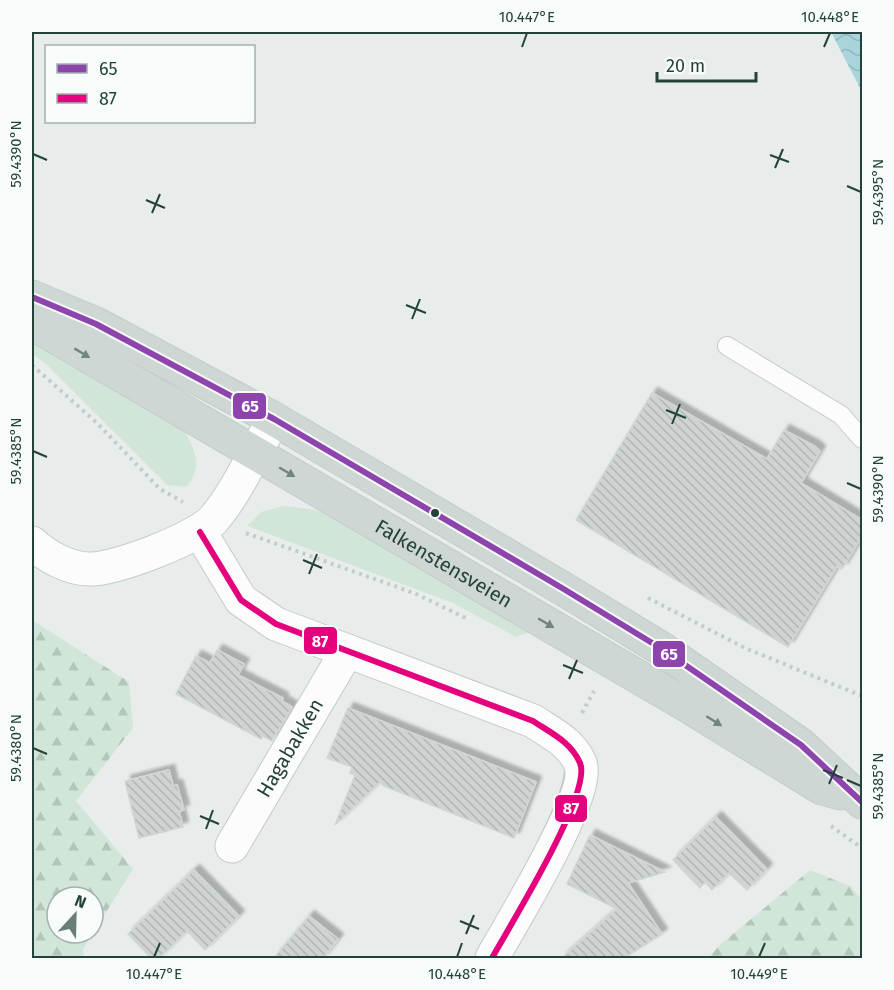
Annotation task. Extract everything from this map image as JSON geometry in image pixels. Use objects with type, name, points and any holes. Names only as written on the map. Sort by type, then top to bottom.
[{"type":"main road","name":"Falkenstensveien","points":[[32,297],[96,324],[274,419],[662,650],[801,745],[861,801]]},
{"type":"main road","name":"Falkenstensveien","points":[[32,323],[683,703],[822,788],[861,801]]},
{"type":"street","points":[[32,543],[60,562],[89,569],[125,562],[206,526],[274,419]]},
{"type":"street","points":[[206,526],[241,600],[276,624],[532,721],[567,743],[581,765],[580,785],[553,850],[492,958]]},
{"type":"street","name":"Hagabakken","points":[[232,846],[347,651]]},
{"type":"lane","points":[[727,346],[841,415],[862,439]]},
{"type":"path","points":[[32,365],[97,423],[160,489],[206,526],[414,593],[476,623]]},
{"type":"green space","points":[[32,335],[181,426],[196,456],[195,472],[186,487],[167,485],[45,363],[32,354]]},
{"type":"green space","points":[[284,506],[310,509],[345,518],[531,626],[527,633],[516,637],[453,603],[247,526],[261,512]]},
{"type":"green space","points":[[32,620],[129,682],[133,728],[76,801],[133,869],[105,914],[105,885],[45,885],[45,945],[86,945],[83,949],[84,958],[32,958]]},
{"type":"green space","points":[[810,870],[850,886],[862,900],[862,958],[708,958],[721,944]]},
{"type":"water","points":[[831,32],[862,32],[862,92]]},
{"type":"building","points":[[652,393],[767,459],[784,430],[814,446],[820,451],[801,483],[862,520],[862,536],[842,569],[837,566],[788,647],[576,520]]},
{"type":"building","points":[[217,650],[244,664],[238,675],[283,698],[282,701],[292,707],[272,741],[263,736],[261,739],[176,694],[196,656],[210,663]]},
{"type":"building","points":[[348,708],[536,782],[514,838],[384,786],[380,782],[335,825],[355,775],[350,773],[352,767],[327,758]]},
{"type":"building","points":[[169,770],[173,786],[177,785],[184,810],[179,811],[183,827],[139,838],[125,781]]},
{"type":"building","points":[[716,817],[767,869],[747,890],[729,873],[712,890],[705,882],[700,888],[673,860]]},
{"type":"building","points":[[590,835],[665,872],[628,883],[662,934],[624,958],[562,958],[617,909],[567,884]]},
{"type":"building","points":[[194,870],[239,916],[205,950],[187,931],[159,958],[151,958],[128,934]]},
{"type":"building","points":[[309,916],[338,939],[323,958],[274,958]]},
{"type":"transit line","name":"65","points":[[32,297],[96,324],[274,419],[562,588],[662,649],[801,745],[862,802]]},
{"type":"transit line","name":"87","points":[[200,532],[241,600],[276,624],[533,721],[560,739],[576,756],[580,763],[581,778],[574,801],[547,860],[492,958]]}]
